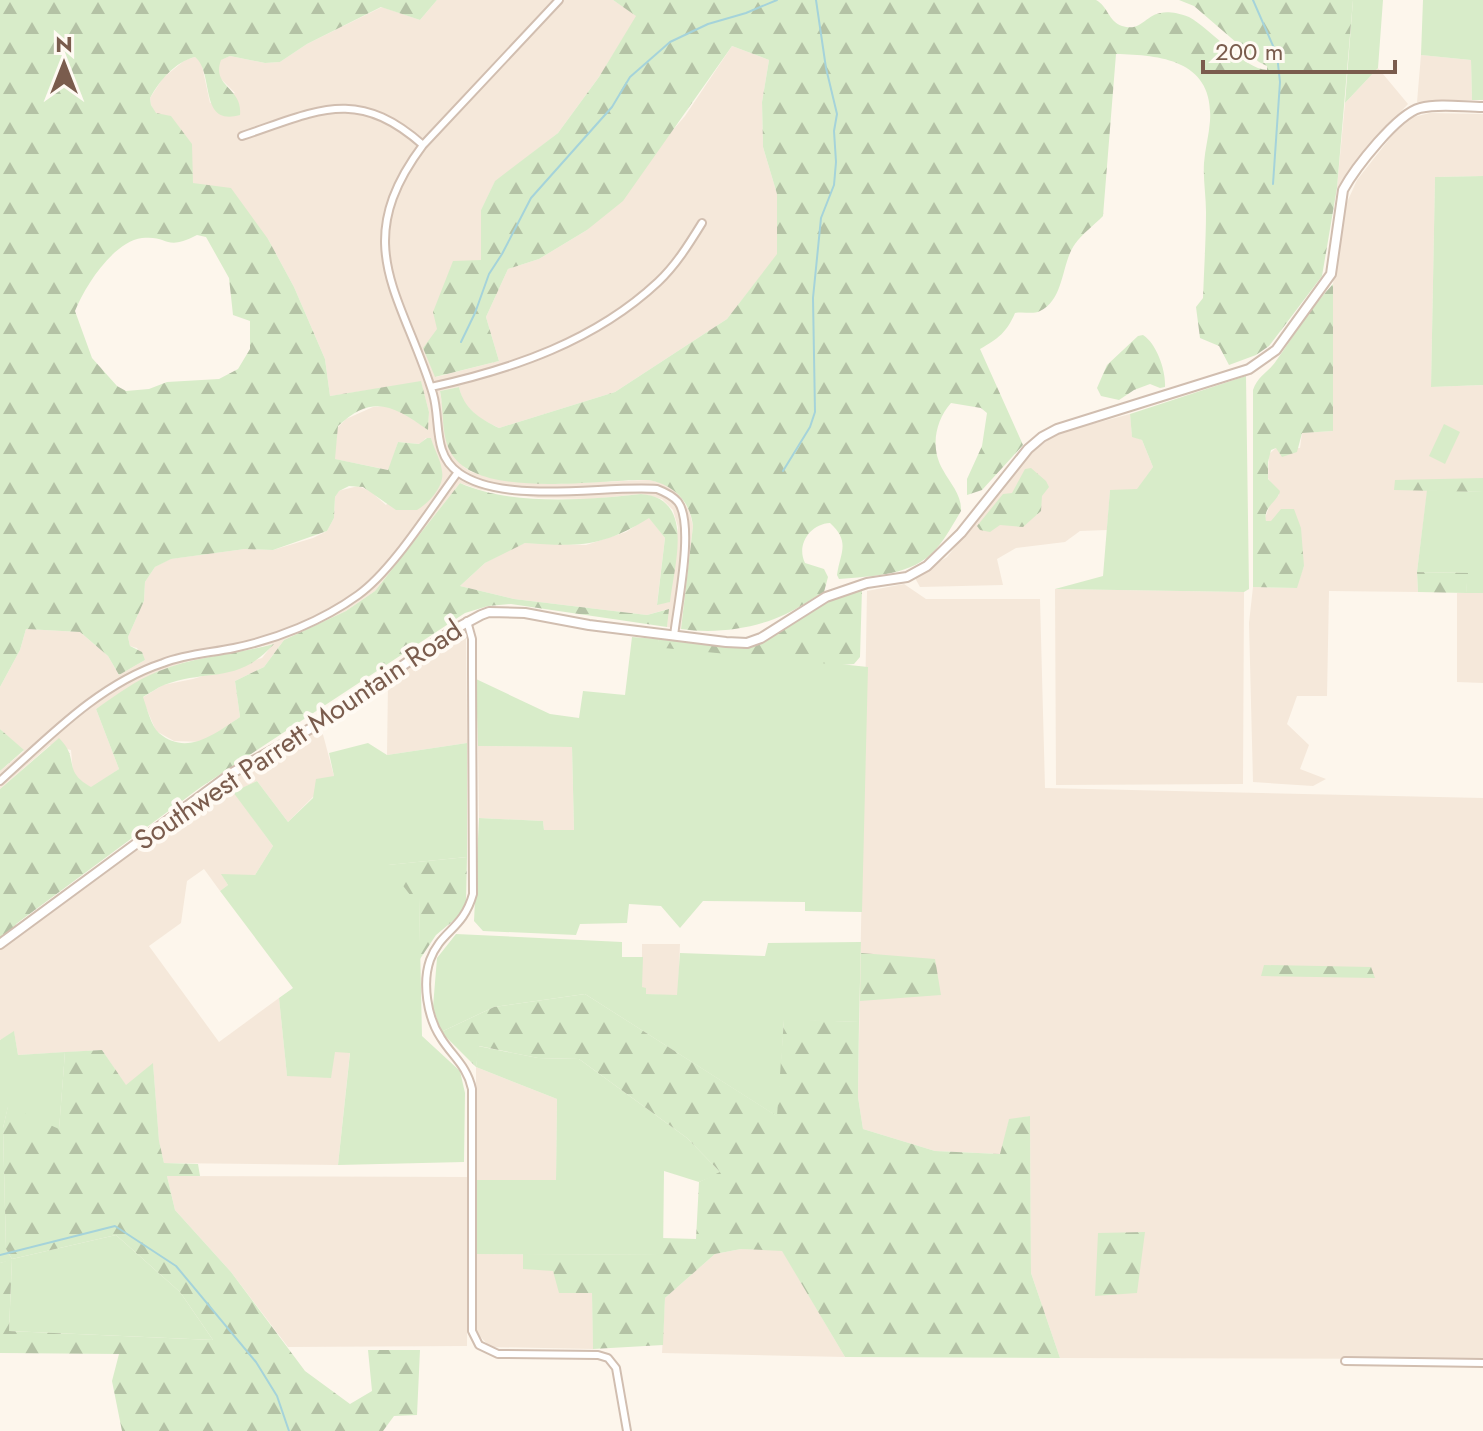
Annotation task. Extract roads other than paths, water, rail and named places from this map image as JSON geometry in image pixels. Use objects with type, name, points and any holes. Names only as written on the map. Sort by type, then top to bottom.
[{"type":"street","points":[[559,0],[405,168],[396,186],[385,227],[384,248],[391,285],[431,387],[437,411],[439,443],[448,463],[458,472],[495,486],[535,490],[657,489],[669,494],[683,511],[686,540],[674,636]]},
{"type":"street","points":[[242,136],[314,112],[341,107],[381,115],[423,145]]},
{"type":"street","name":"Southwest Parrett Mountain Road","points":[[0,944],[232,773],[322,722],[467,621],[489,612],[505,611],[674,636],[747,643],[761,638],[826,597],[867,583],[919,572],[961,533],[1028,449],[1042,437],[1057,429],[1249,369],[1263,361],[1276,350],[1331,274],[1343,190],[1388,133],[1416,109],[1483,107]]},
{"type":"street","points":[[431,387],[508,368],[604,323],[660,281],[702,223]]},
{"type":"street","points":[[0,781],[68,719],[137,673],[181,657],[266,640],[328,614],[359,595],[382,574],[458,472]]},
{"type":"street","points":[[467,621],[472,650],[473,894],[464,919],[436,947],[427,977],[434,1024],[439,1036],[469,1074],[472,1089],[472,1331],[479,1345],[498,1354],[598,1355],[608,1358],[616,1368],[627,1431]]},
{"type":"street","points":[[1345,1361],[1483,1363]]},
{"type":"waterway","points":[[461,342],[489,274],[531,198],[612,107],[630,77],[670,42],[708,24],[777,0]]},
{"type":"waterway","points":[[783,471],[810,427],[815,412],[813,298],[821,218],[834,185],[836,162],[834,131],[837,114],[826,68],[816,0]]},
{"type":"waterway","points":[[1253,0],[1277,55],[1280,82],[1273,184]]},
{"type":"waterway","points":[[0,1255],[115,1226],[176,1266],[256,1362],[277,1396],[289,1431]]}]
